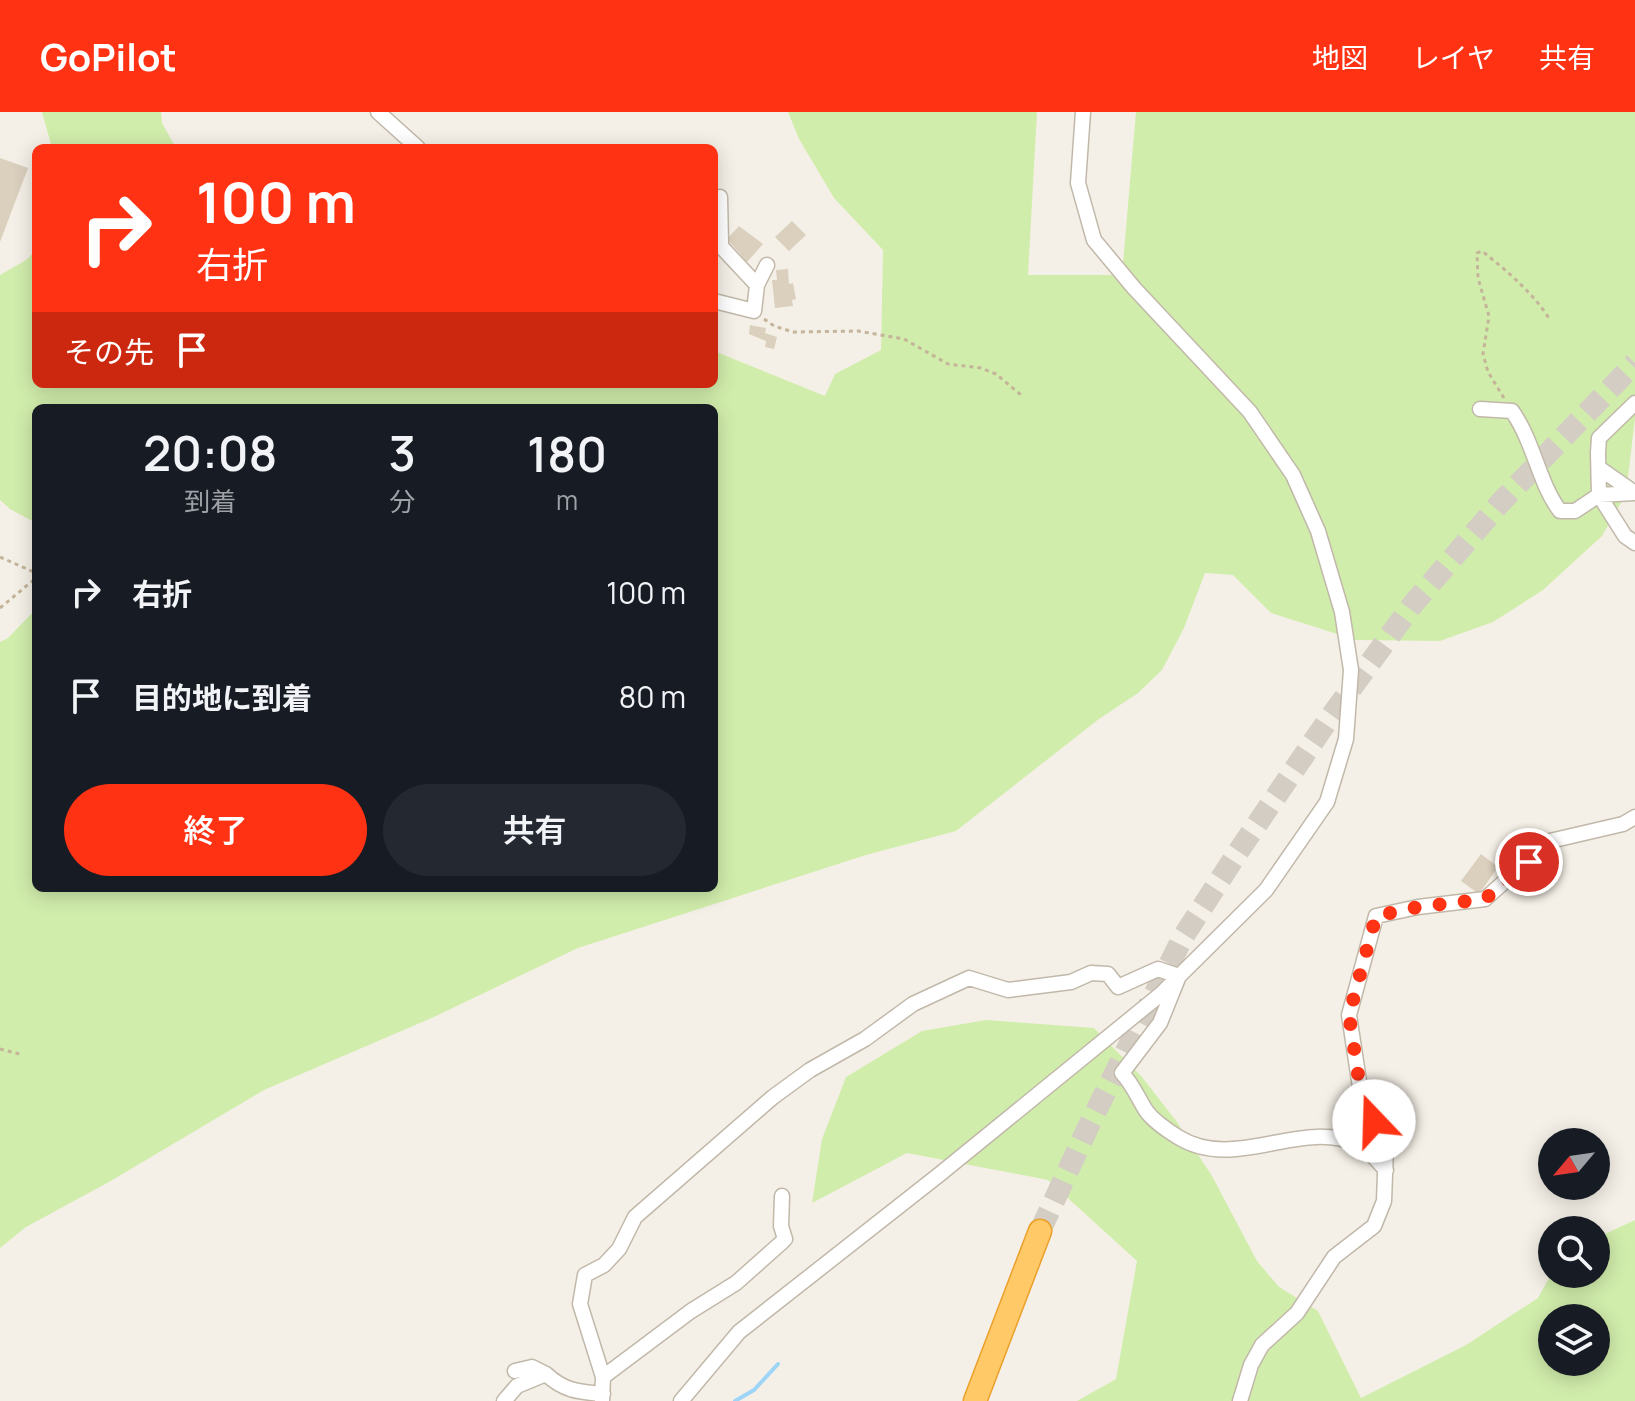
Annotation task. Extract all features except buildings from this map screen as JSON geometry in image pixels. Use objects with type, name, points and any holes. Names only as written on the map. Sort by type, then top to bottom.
[{"type":"highway","points":[[975,1401],[1040,1231]]},
{"type":"highway","points":[[992,1401],[1002,1335]]},
{"type":"street","points":[[378,112],[414,144]]},
{"type":"street","points":[[681,1401],[739,1332],[1161,994],[1266,890],[1327,802],[1346,739],[1351,670],[1342,612],[1318,531],[1293,475],[1250,412],[1134,288],[1094,240],[1078,183],[1083,112]]},
{"type":"street","points":[[718,227],[720,197]]},
{"type":"street","points":[[718,243],[757,285]]},
{"type":"street","points":[[718,302],[754,311],[757,285],[767,265]]},
{"type":"street","points":[[1635,403],[1599,438],[1599,495],[1625,536],[1635,543]]},
{"type":"street","points":[[1480,409],[1512,411],[1526,431],[1560,511],[1575,511],[1599,495],[1635,493]]},
{"type":"street","points":[[1599,468],[1635,493]]},
{"type":"street","points":[[1240,1401],[1251,1365],[1262,1345],[1297,1313],[1334,1257],[1374,1226],[1384,1201],[1386,1147],[1361,1094],[1349,1015],[1376,916],[1418,907],[1485,899],[1550,841],[1623,824],[1635,817]]},
{"type":"street","points":[[515,1371],[532,1367],[559,1386],[602,1398],[603,1377],[580,1304],[585,1275],[604,1265],[619,1249],[635,1217],[773,1097],[810,1070],[865,1039],[913,1004],[969,978],[1008,990],[1071,982],[1091,973],[1108,974],[1118,987],[1158,969],[1179,976]]},
{"type":"street","points":[[1179,976],[1160,1023],[1122,1073],[1134,1086],[1147,1112],[1179,1138],[1208,1149],[1232,1150],[1305,1138],[1332,1137],[1362,1145],[1386,1170]]},
{"type":"street","points":[[603,1377],[691,1311],[736,1283],[785,1239],[781,1226],[782,1196]]},
{"type":"street","points":[[504,1401],[517,1386],[546,1374]]},
{"type":"path","points":[[1512,411],[1488,372],[1483,354],[1489,316],[1478,278],[1477,253],[1482,251],[1520,283],[1549,318]]},
{"type":"path","points":[[754,311],[774,326],[793,332],[858,331],[904,339],[948,364],[981,368],[996,374],[1021,395]]},
{"type":"path","points":[[0,557],[32,573]]},
{"type":"path","points":[[0,608],[32,579]]},
{"type":"path","points":[[0,1049],[23,1055]]},
{"type":"green space","points":[[42,112],[161,112],[162,123],[174,144],[51,144]]},
{"type":"green space","points":[[788,112],[1037,112],[1028,275],[1122,275],[1136,112],[1635,112],[1635,418],[1626,494],[1602,536],[1543,590],[1493,622],[1440,641],[1356,640],[1271,613],[1233,575],[1205,573],[1184,628],[1162,670],[1138,693],[1099,719],[956,831],[866,855],[578,948],[434,1017],[264,1090],[109,1182],[26,1227],[0,1248],[0,642],[32,613],[32,892],[718,892],[718,404],[32,404],[32,521],[0,500],[0,275],[32,254],[32,388],[718,388],[718,353],[825,396],[835,374],[881,350],[883,250],[834,198],[799,139]]},
{"type":"green space","points":[[986,1020],[1094,1028],[1142,1077],[1177,1122],[1212,1176],[1257,1261],[1279,1287],[1318,1311],[1361,1398],[1466,1345],[1538,1298],[1544,1288],[1610,1288],[1610,1232],[1635,1220],[1635,1401],[1077,1401],[1116,1379],[1137,1261],[1048,1180],[907,1153],[812,1203],[822,1139],[846,1077],[922,1031]]},
{"type":"waterway","points":[[735,1401],[754,1390],[778,1364]]},
{"type":"tunnel","points":[[1040,1231],[1183,937],[1326,723],[1413,604],[1501,502],[1635,363]]},
{"type":"route","points":[[1374,1121],[1361,1094],[1349,1015],[1376,916],[1418,907],[1485,899],[1529,862]]}]
